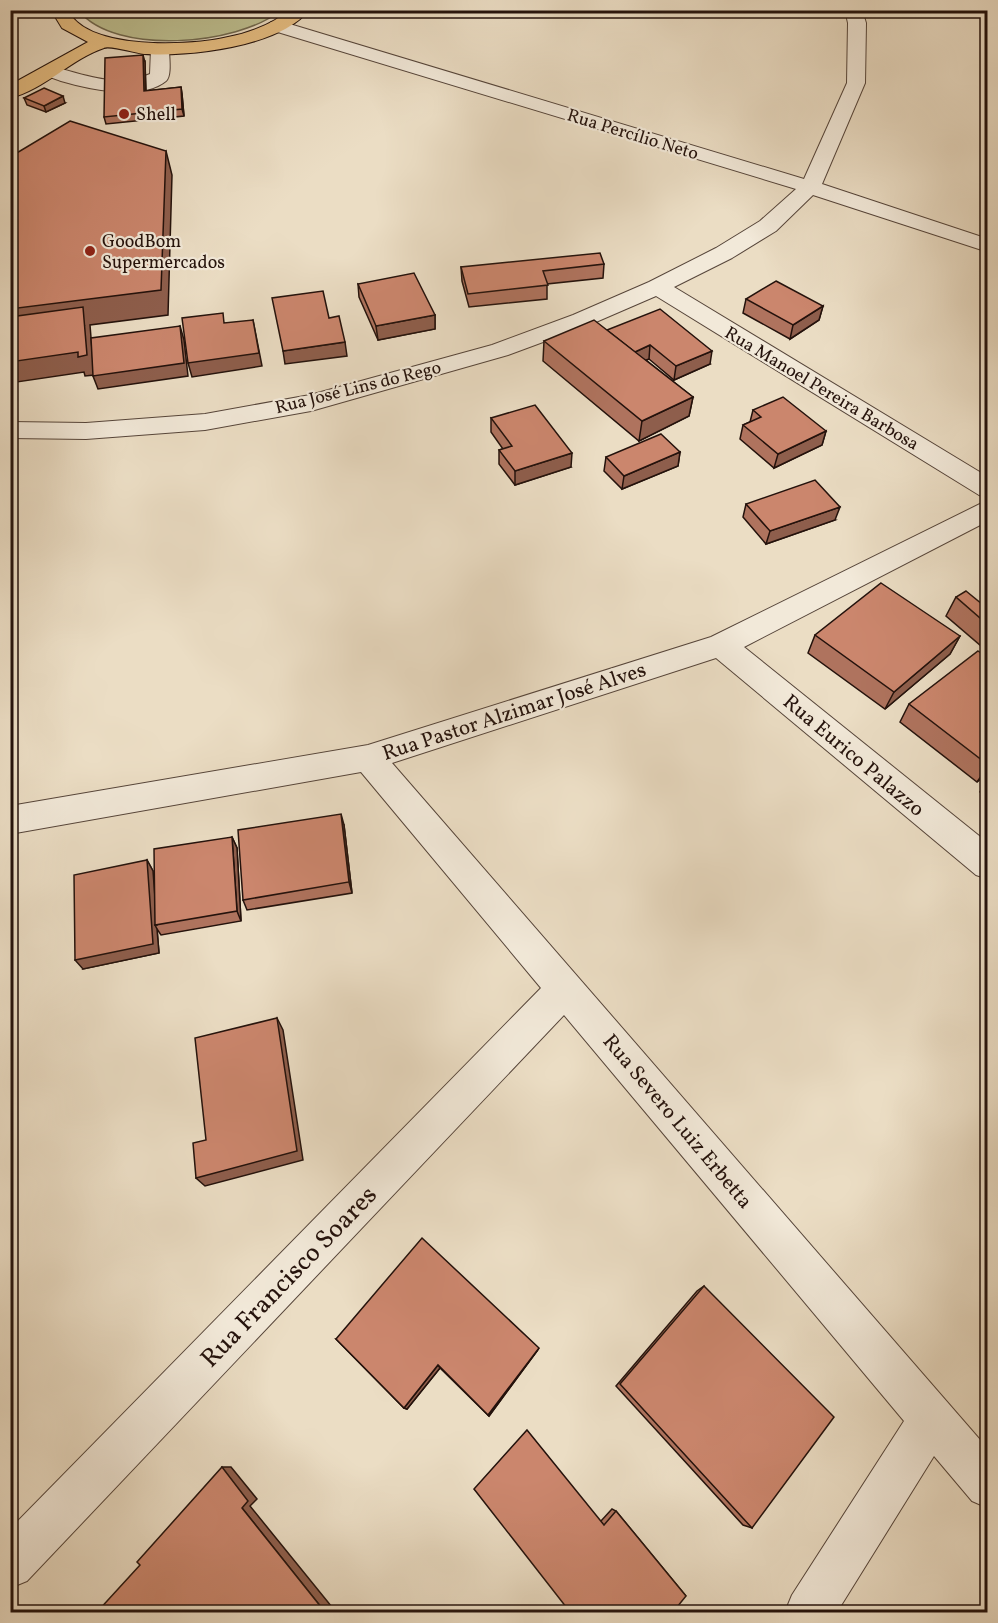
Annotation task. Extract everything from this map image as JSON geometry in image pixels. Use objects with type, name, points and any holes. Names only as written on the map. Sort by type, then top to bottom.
[{"type":"main road","points":[[59,10],[68,24],[83,34],[103,41],[160,49],[224,43],[277,26],[301,10]]},
{"type":"main road","points":[[10,93],[103,41]]},
{"type":"street","points":[[810,187],[856,83],[857,23],[853,10]]},
{"type":"street","name":"Rua Percílio Neto","points":[[277,26],[810,187],[987,246]]},
{"type":"street","points":[[50,71],[94,84],[144,83],[159,77],[161,73],[160,49]]},
{"type":"street","name":"Rua José Lins do Rego","points":[[10,430],[86,431],[206,422],[311,403],[500,350],[581,320],[657,287],[724,253],[768,226],[810,187]]},
{"type":"street","name":"Rua Manoel Pereira Barbosa","points":[[657,287],[987,489]]},
{"type":"street","name":"Rua Pastor Alzimar José Alves","points":[[10,820],[368,758],[722,645],[987,509]]},
{"type":"street","name":"Rua Eurico Palazzo","points":[[722,645],[987,864]]},
{"type":"street","name":"Rua Severo Luiz Erbetta","points":[[368,758],[987,1485]]},
{"type":"street","name":"Rua Francisco Soares","points":[[10,1564],[565,989]]},
{"type":"street","points":[[809,1612],[931,1419]]},
{"type":"green space","points":[[79,11],[280,11],[261,23],[236,32],[177,41],[148,40],[120,35],[96,25]]},
{"type":"building","points":[[143,55],[144,91],[181,87],[182,109],[104,117],[105,58]]},
{"type":"building","points":[[44,88],[63,96],[44,106],[24,98]]},
{"type":"building","name":"GoodBom Supermercados","points":[[70,121],[166,151],[161,290],[10,309],[10,157]]},
{"type":"building","points":[[600,253],[604,264],[543,271],[548,285],[468,294],[461,267]]},
{"type":"building","points":[[414,273],[435,315],[376,326],[358,284]]},
{"type":"building","points":[[776,281],[823,306],[793,325],[746,299]]},
{"type":"building","points":[[323,291],[329,318],[339,316],[345,342],[283,351],[272,298]]},
{"type":"building","points":[[83,307],[87,355],[78,357],[78,352],[10,362],[10,317]]},
{"type":"building","points":[[660,309],[712,351],[676,366],[650,345],[635,352],[607,330]]},
{"type":"building","points":[[223,313],[224,323],[253,320],[259,353],[188,363],[182,318]]},
{"type":"building","points":[[594,320],[693,397],[642,421],[544,341]]},
{"type":"building","points":[[180,326],[184,363],[93,376],[91,338]]},
{"type":"building","points":[[783,397],[826,431],[778,454],[743,425],[761,417],[753,410]]},
{"type":"building","points":[[535,405],[572,453],[515,471],[499,450],[512,446],[491,418]]},
{"type":"building","points":[[661,434],[680,452],[624,476],[606,457]]},
{"type":"building","points":[[815,480],[840,507],[770,531],[746,504]]},
{"type":"building","points":[[881,583],[960,636],[894,692],[815,635]]},
{"type":"building","points":[[966,591],[982,604],[987,600],[987,624],[956,597]]},
{"type":"building","points":[[978,651],[987,657],[987,764],[909,704]]},
{"type":"building","points":[[341,814],[349,882],[243,900],[238,830]]},
{"type":"building","points":[[232,837],[237,911],[155,925],[154,849]]},
{"type":"building","points":[[147,860],[153,944],[75,960],[74,875]]},
{"type":"building","points":[[277,1018],[297,1151],[196,1178],[193,1143],[206,1140],[195,1038]]},
{"type":"building","points":[[422,1238],[539,1348],[488,1415],[438,1365],[404,1408],[336,1339]]},
{"type":"building","points":[[704,1286],[834,1417],[752,1528],[620,1384]]},
{"type":"building","points":[[527,1430],[604,1525],[616,1511],[686,1596],[673,1612],[570,1612],[474,1489]]},
{"type":"building","points":[[222,1467],[248,1501],[242,1508],[325,1612],[97,1612],[140,1565],[137,1562]]},
{"type":"place","name":"Shell","points":[[124,114]]},
{"type":"place","name":"GoodBom Supermercados","points":[[90,251]]}]
